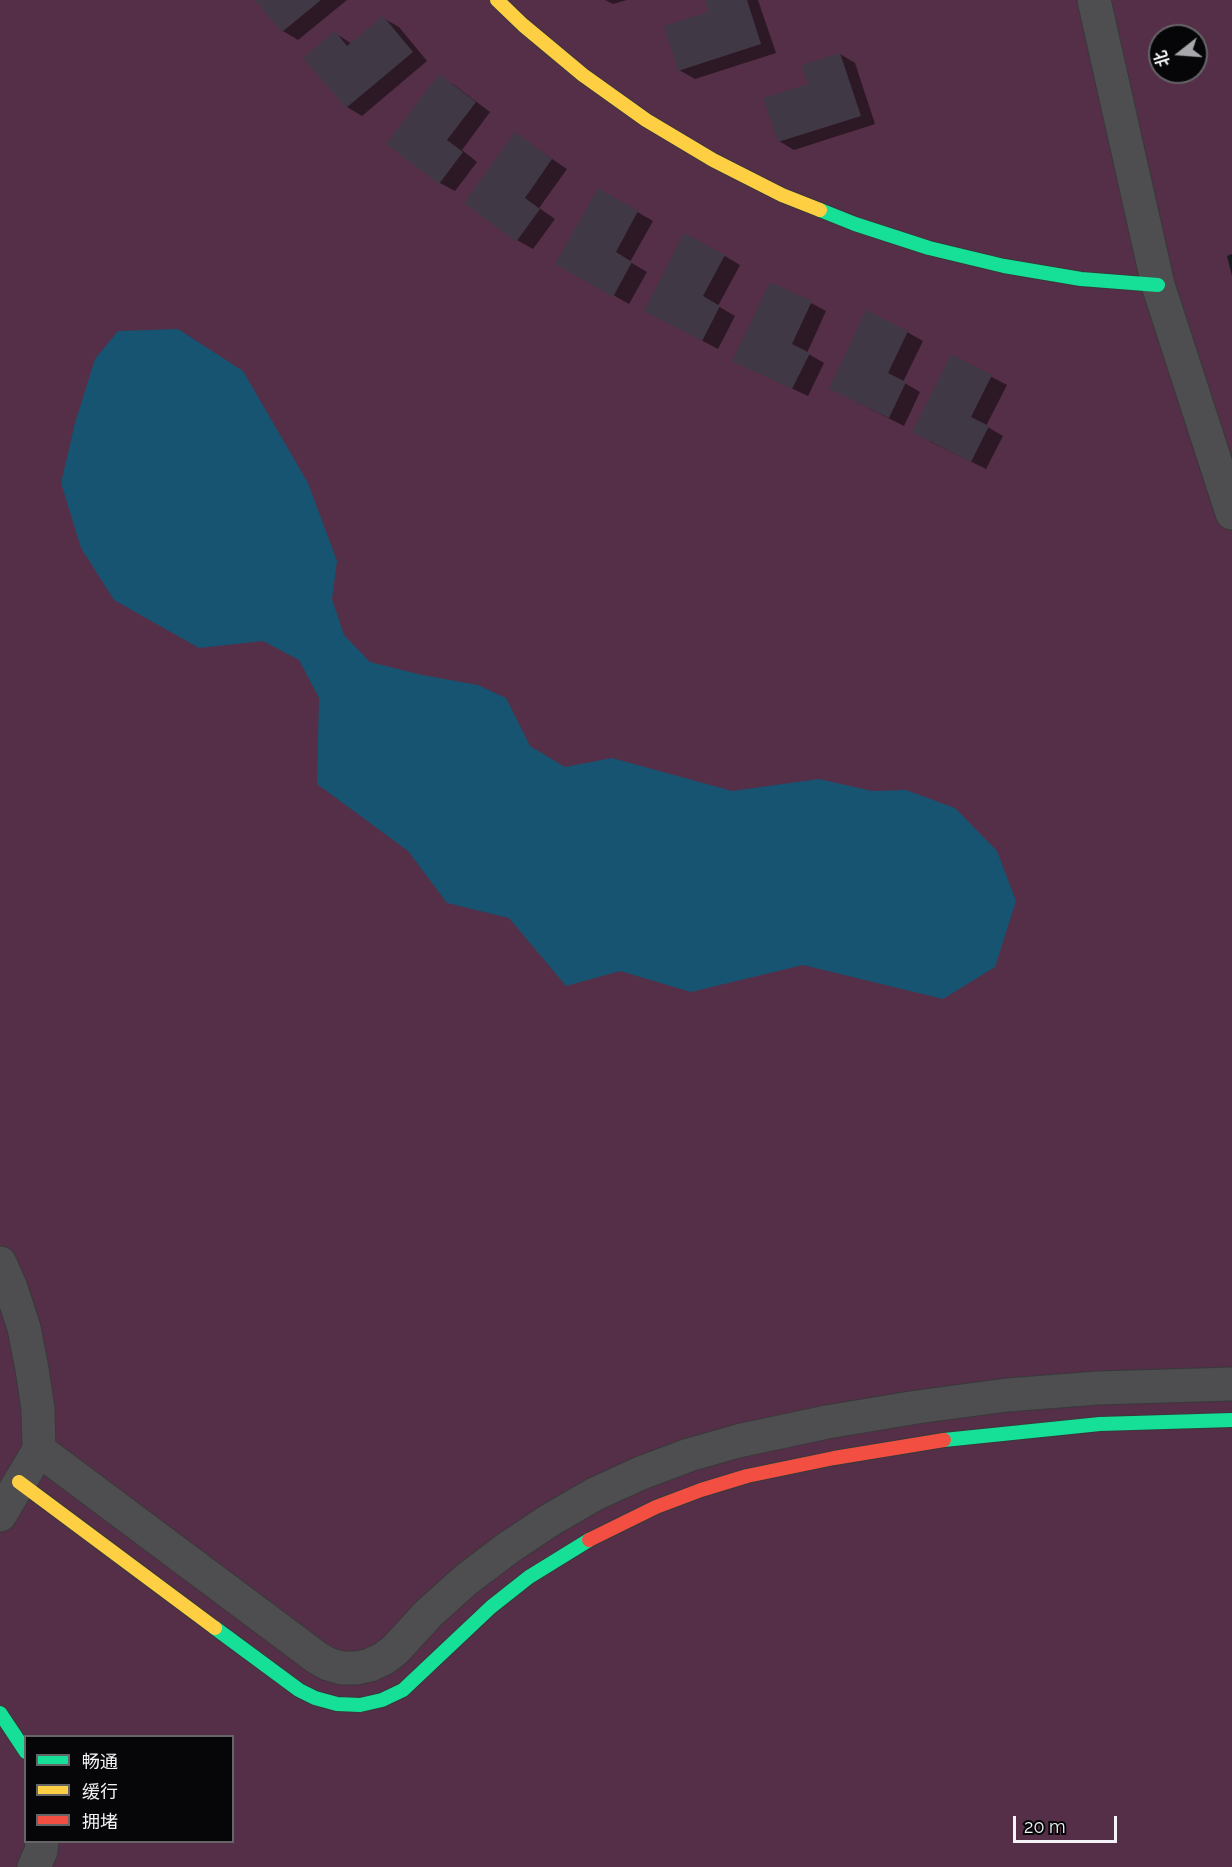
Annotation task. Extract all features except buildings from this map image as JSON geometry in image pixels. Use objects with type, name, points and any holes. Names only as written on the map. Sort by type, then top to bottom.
[{"type":"street","points":[[497,0],[583,75],[646,120],[713,160],[782,195],[865,228],[929,248],[993,264],[1081,279],[1158,285]]},
{"type":"street","points":[[1094,0],[1158,285],[1232,513]]},
{"type":"street","points":[[0,1263],[24,1328],[38,1409],[39,1450],[0,1515]]},
{"type":"street","points":[[39,1450],[316,1658],[342,1668],[357,1668],[383,1659],[467,1579],[550,1520],[614,1486],[689,1455],[750,1438],[827,1422],[1007,1395],[1098,1388],[1232,1383]]},
{"type":"street","points":[[20,1482],[299,1690],[315,1698],[337,1704],[360,1705],[382,1700],[403,1690],[490,1608],[529,1577],[569,1551],[612,1527],[701,1490],[747,1476],[922,1443],[1100,1424],[1232,1420]]},
{"type":"street","points":[[0,1713],[24,1749]]},
{"type":"street","points":[[34,1867],[42,1843]]},
{"type":"shaded area","points":[[0,0],[1232,0],[1232,254],[1227,256],[1232,276],[1232,1867],[0,1867]]},
{"type":"water","points":[[178,329],[243,371],[308,483],[337,561],[332,599],[344,635],[370,662],[422,675],[478,685],[506,698],[530,746],[565,767],[612,758],[732,791],[819,779],[872,791],[906,790],[955,808],[997,851],[1016,901],[995,967],[943,999],[803,965],[691,992],[620,971],[566,986],[509,918],[447,903],[408,851],[317,784],[319,698],[299,660],[263,641],[199,648],[114,600],[81,548],[61,483],[75,423],[95,359],[118,331]]},
{"type":"traffic: fast","points":[[820,210],[929,248],[1004,266],[1081,279],[1158,285]]},
{"type":"traffic: fast","points":[[944,1440],[1100,1424],[1232,1420]]},
{"type":"traffic: fast","points":[[215,1628],[299,1690],[315,1698],[337,1704],[360,1705],[382,1700],[403,1690],[491,1607],[529,1577],[589,1540]]},
{"type":"traffic: fast","points":[[0,1713],[24,1749]]},
{"type":"traffic: slow","points":[[497,0],[583,75],[646,120],[713,160],[782,195],[820,210]]},
{"type":"traffic: slow","points":[[19,1482],[215,1628]]},
{"type":"traffic: jam","points":[[589,1540],[656,1507],[747,1476],[834,1458],[944,1440]]}]
